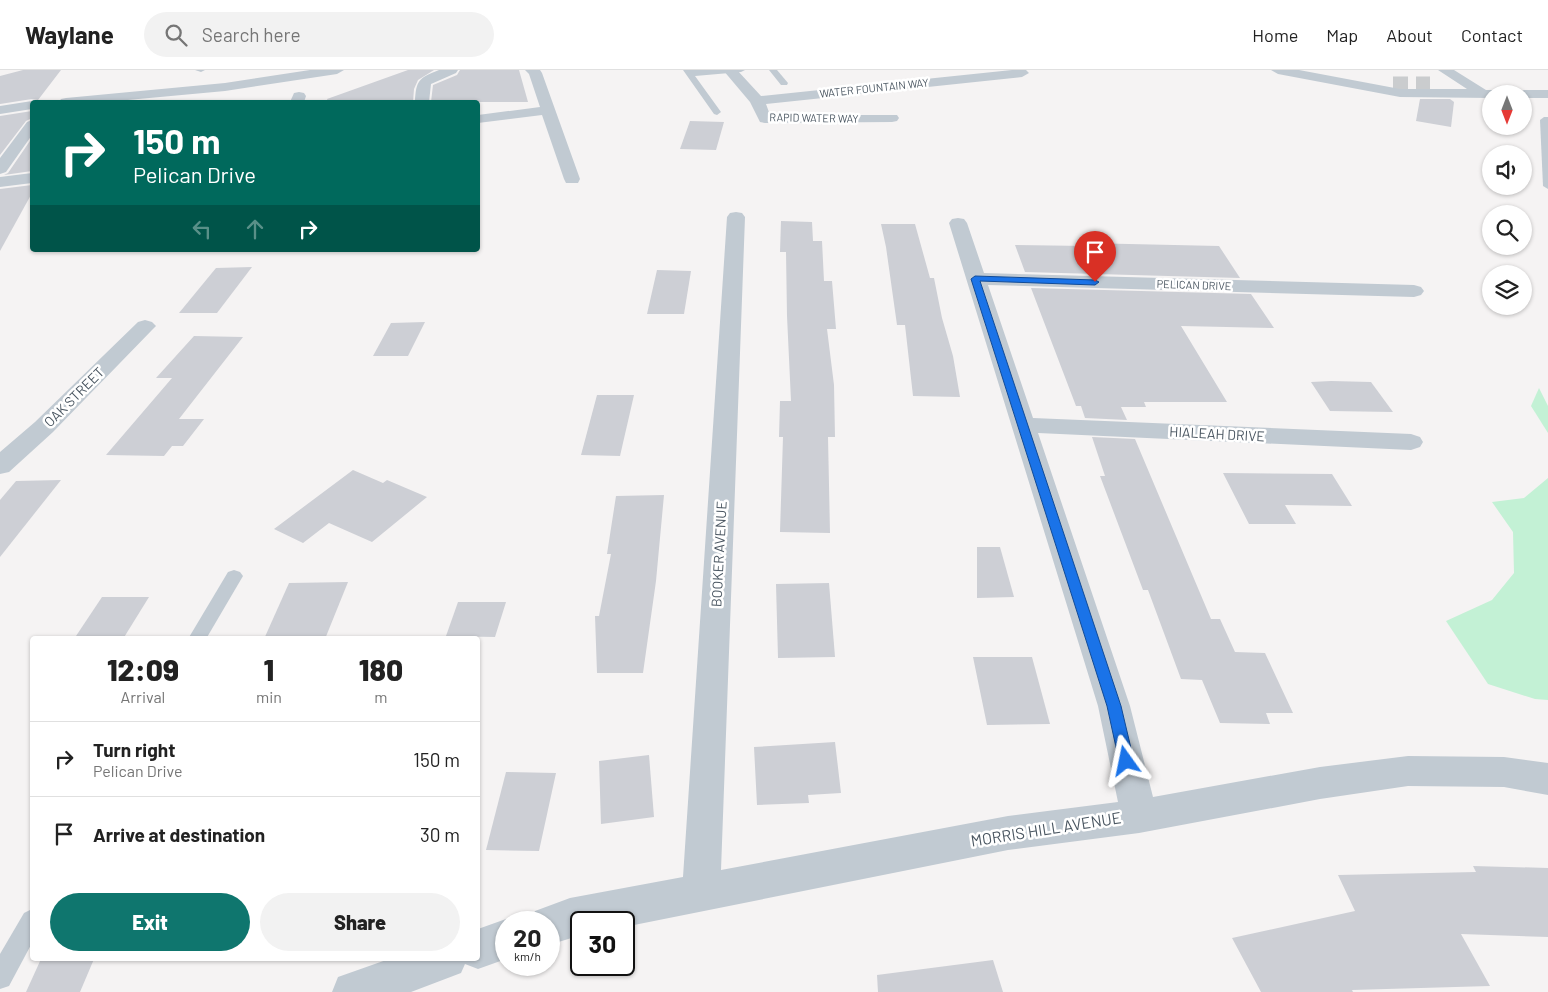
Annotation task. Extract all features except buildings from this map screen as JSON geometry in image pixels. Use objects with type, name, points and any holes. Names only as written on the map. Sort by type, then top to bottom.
[{"type":"street","points":[[87,100],[216,88],[337,70]]},
{"type":"street","points":[[422,100],[424,83],[428,79],[451,70]]},
{"type":"street","points":[[532,70],[535,72],[572,179]]},
{"type":"street","name":"RAPID WATER WAY","points":[[734,70],[757,101],[765,119],[892,118]]},
{"type":"street","points":[[1278,70],[1400,92],[1482,93]]},
{"type":"street","points":[[1294,70],[1374,84],[1393,84]]},
{"type":"street","name":"WATER FOUNTAIN WAY","points":[[757,101],[1021,71]]},
{"type":"street","points":[[1447,71],[1482,93]]},
{"type":"street","points":[[1430,84],[1447,78],[1447,71]]},
{"type":"street","points":[[1532,94],[1546,95]]},
{"type":"street","points":[[0,110],[30,106]]},
{"type":"street","points":[[480,119],[548,110]]},
{"type":"street","points":[[0,169],[30,128]]},
{"type":"street","points":[[0,182],[30,178]]},
{"type":"street","name":"BOOKER AVENUE","points":[[702,891],[736,217]]},
{"type":"street","points":[[958,223],[1114,706],[1139,816]]},
{"type":"street","name":"PELICAN DRIVE","points":[[975,279],[1414,292]]},
{"type":"street","name":"OAK STREET","points":[[0,466],[44,427],[145,326]]},
{"type":"street","name":"HIALEAH DRIVE","points":[[1023,425],[1411,442]]},
{"type":"street","name":"MORRIS HILL AVENUE","points":[[560,921],[702,891],[1008,833],[1139,816],[1320,783],[1408,771],[1504,772],[1548,778]]},
{"type":"street","points":[[480,948],[495,943]]},
{"type":"street","points":[[353,992],[441,961]]},
{"type":"lane","points":[[689,72],[734,70]]},
{"type":"lane","points":[[773,70],[784,83]]},
{"type":"lane","points":[[689,72],[718,112]]},
{"type":"lane","points":[[1548,120],[1544,120],[1548,186]]},
{"type":"lane","points":[[199,636],[234,576]]},
{"type":"lane","points":[[0,977],[30,924]]},
{"type":"green space","points":[[1539,388],[1548,406],[1548,433],[1531,406]]},
{"type":"green space","points":[[1548,478],[1548,700],[1535,699],[1488,684],[1446,621],[1492,600],[1514,573],[1513,532],[1492,502],[1524,498]]},
{"type":"tunnel","points":[[1393,84],[1430,84]]},
{"type":"route","points":[[1095,282],[975,279],[1114,706],[1126,761]]}]
